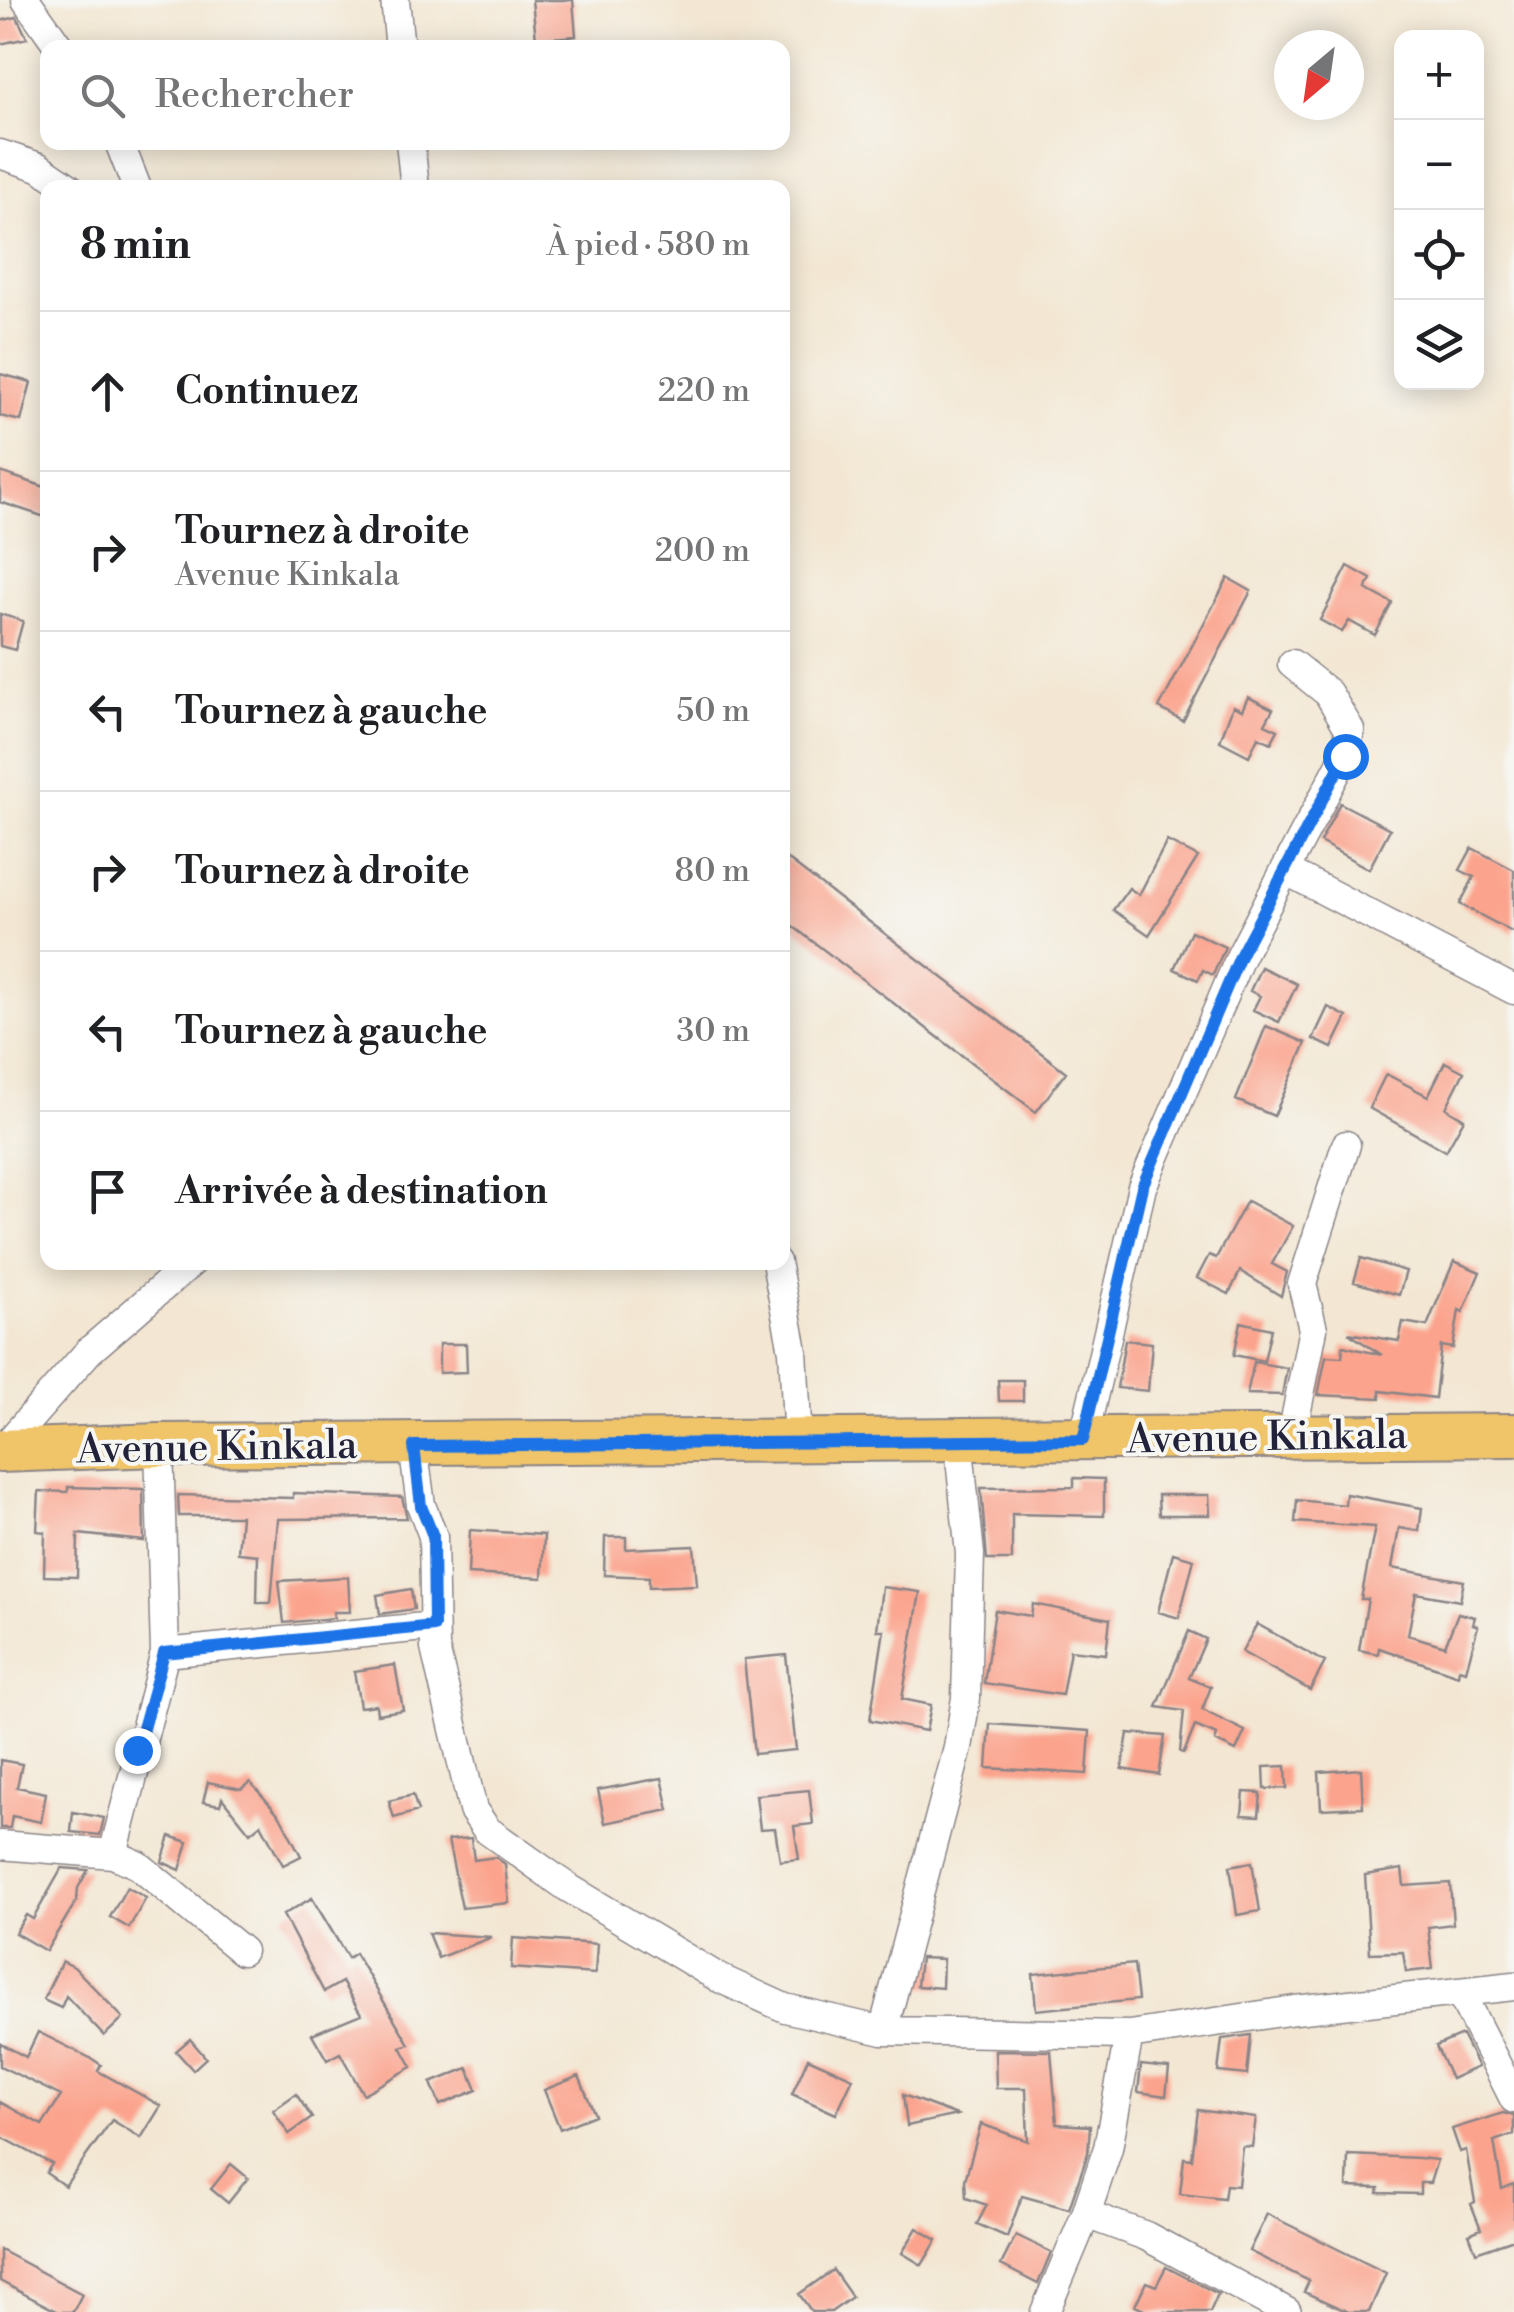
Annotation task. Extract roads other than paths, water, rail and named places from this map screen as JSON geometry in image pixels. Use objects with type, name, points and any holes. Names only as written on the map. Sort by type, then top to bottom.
[{"type":"main road","name":"Avenue Kinkala","points":[[0,1451],[159,1445],[1083,1440],[1511,1427]]},
{"type":"street","points":[[26,0],[54,40]]},
{"type":"street","points":[[396,0],[399,40]]},
{"type":"street","points":[[121,150],[135,180]]},
{"type":"street","points":[[411,150],[414,180]]},
{"type":"street","points":[[0,154],[39,167],[58,180]]},
{"type":"street","points":[[1083,1440],[1142,1187],[1241,954],[1345,756],[1350,730],[1328,693],[1292,664]]},
{"type":"street","points":[[1284,870],[1514,990]]},
{"type":"street","points":[[1292,1435],[1313,1329],[1302,1284],[1346,1145]]},
{"type":"street","points":[[0,1451],[88,1351],[183,1270]]},
{"type":"street","points":[[778,1270],[793,1350],[798,1442]]},
{"type":"street","points":[[883,2031],[958,1748],[966,1698],[970,1554],[958,1439]]},
{"type":"street","points":[[113,1854],[164,1653],[159,1445]]},
{"type":"street","points":[[414,1446],[421,1506],[433,1536],[435,1648],[472,1810],[486,1830],[567,1886],[720,1978],[785,2008],[883,2031],[1129,2034],[1295,2010],[1514,1986]]},
{"type":"street","points":[[164,1653],[434,1626]]},
{"type":"street","points":[[0,1844],[113,1854],[138,1866],[242,1951]]},
{"type":"street","points":[[1461,1994],[1514,2098]]},
{"type":"street","points":[[1045,2312],[1086,2214],[1108,2148],[1129,2034]]},
{"type":"street","points":[[1086,2214],[1146,2236],[1286,2312]]}]
